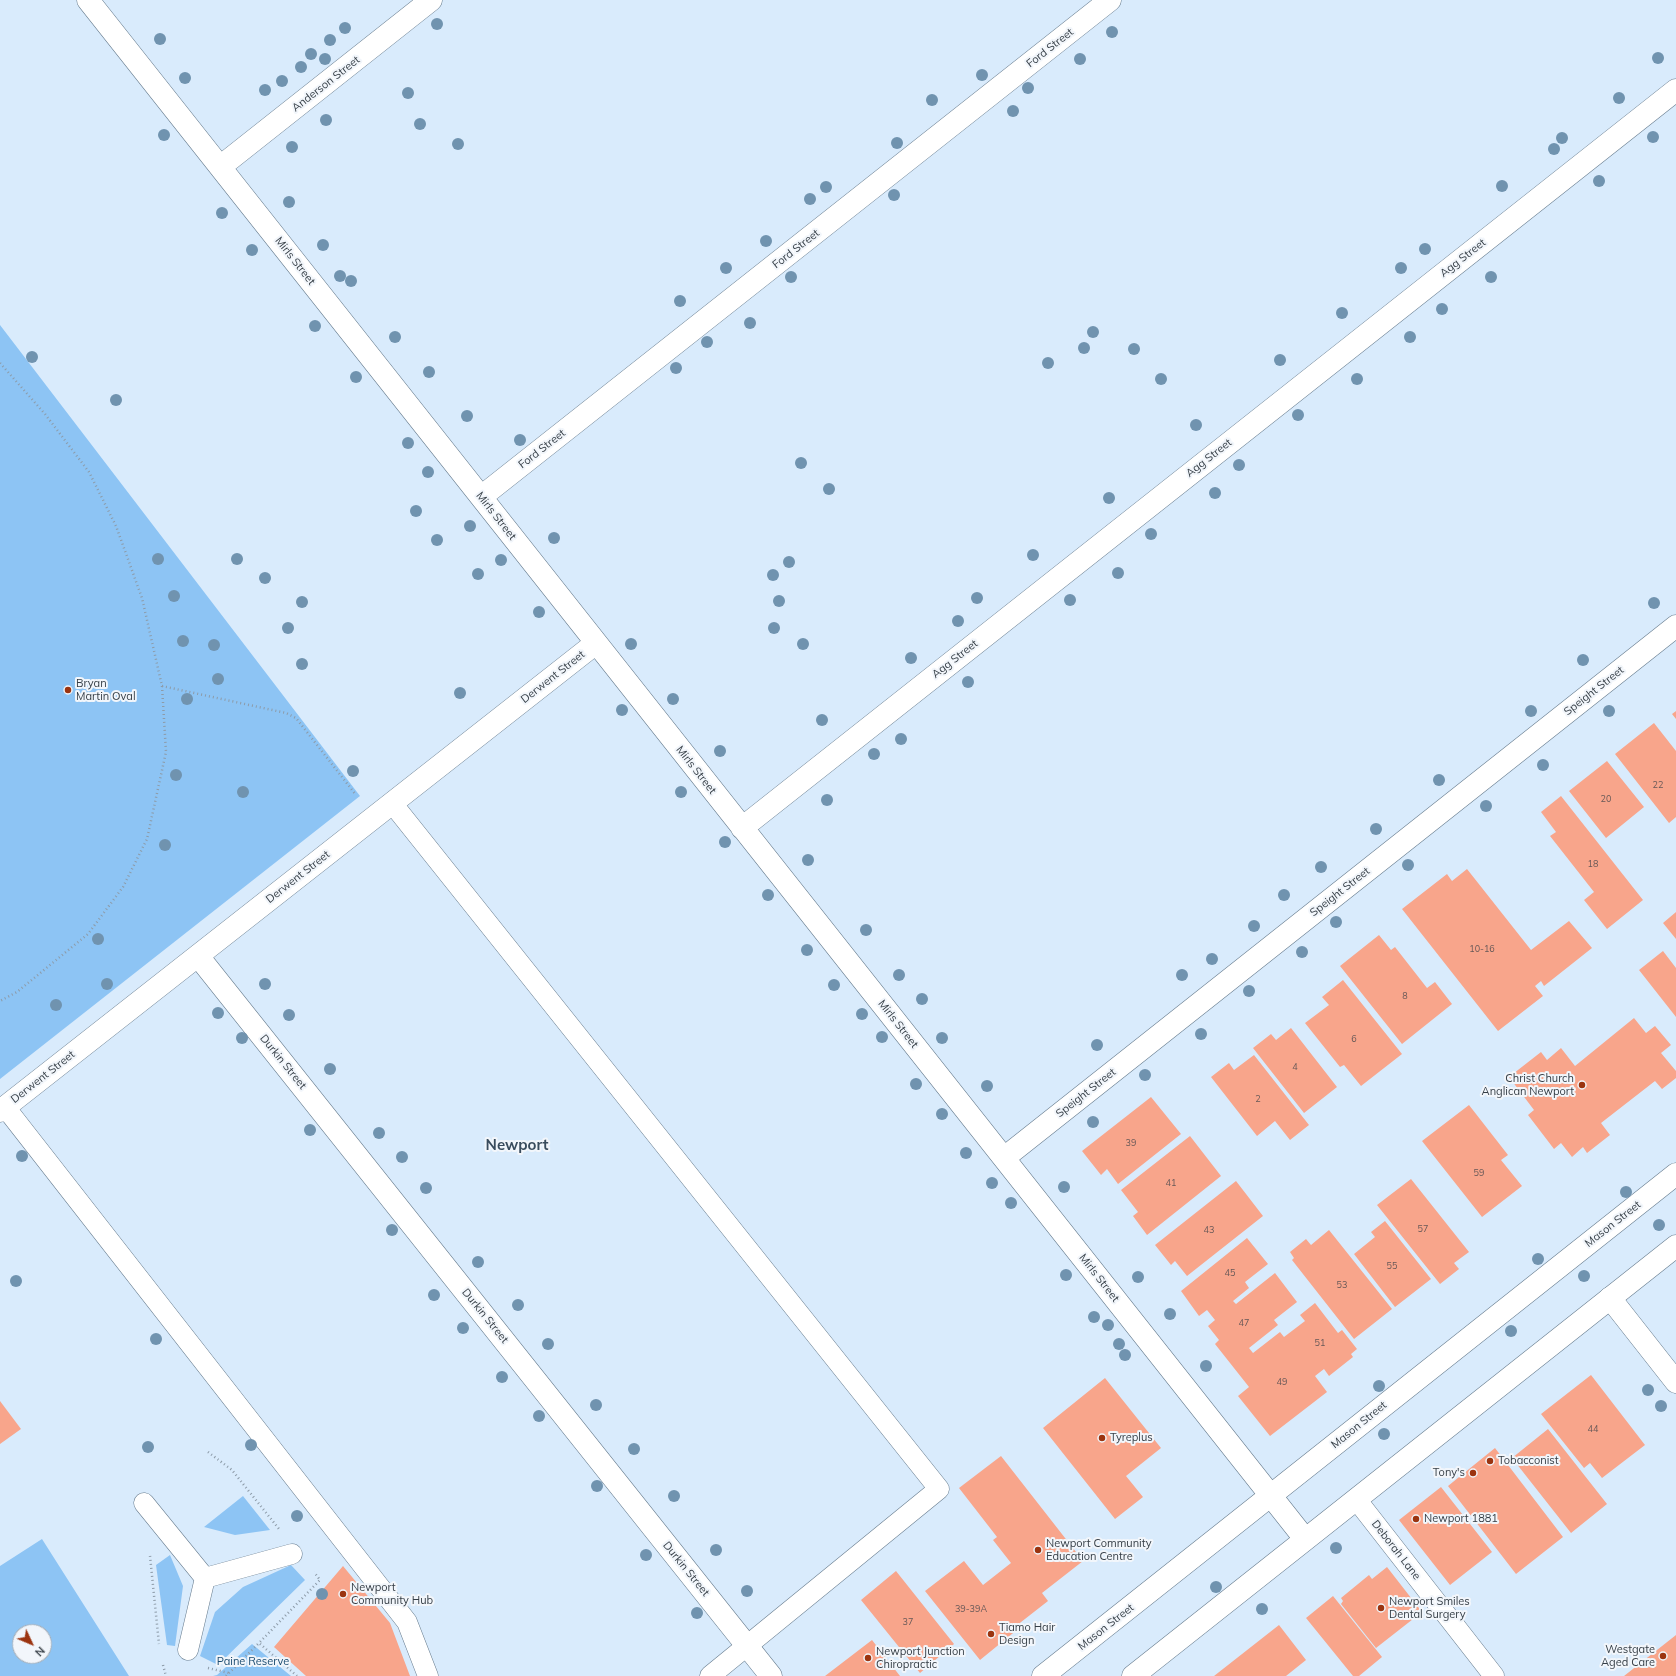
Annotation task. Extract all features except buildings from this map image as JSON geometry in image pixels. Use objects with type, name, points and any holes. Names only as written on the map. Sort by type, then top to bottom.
[{"type":"street","name":"Mirls Street","points":[[88,0],[1305,1539]]},
{"type":"street","name":"Anderson Street","points":[[220,167],[432,0]]},
{"type":"street","name":"Ford Street","points":[[481,497],[1110,0]]},
{"type":"street","name":"Agg Street","points":[[742,828],[1676,90]]},
{"type":"street","name":"Speight Street","points":[[1004,1158],[1676,626]]},
{"type":"street","name":"Derwent Street","points":[[3,1109],[596,643]]},
{"type":"street","name":"Durkin Street","points":[[198,956],[771,1676]]},
{"type":"street","name":"Mason Street","points":[[1043,1676],[1676,1174]]},
{"type":"street","points":[[1133,1676],[1676,1246]]},
{"type":"street","points":[[1610,1298],[1676,1382]]},
{"type":"lane","points":[[392,803],[939,1489],[710,1676]]},
{"type":"lane","points":[[3,1109],[407,1622],[428,1676]]},
{"type":"lane","name":"Deborah Lane","points":[[1356,1499],[1494,1676]]},
{"type":"lane","points":[[144,1503],[205,1578]]},
{"type":"lane","points":[[205,1578],[292,1554]]},
{"type":"lane","points":[[188,1650],[205,1578]]},
{"type":"path","points":[[0,363],[45,414],[89,472],[116,526],[142,598],[162,686],[166,752],[147,839],[123,887],[88,934],[17,992],[0,1001]]},
{"type":"path","points":[[162,686],[286,712],[296,718],[374,818]]},
{"type":"path","points":[[149,1549],[160,1650]]},
{"type":"path","points":[[226,1676],[259,1643]]},
{"type":"path","points":[[163,1664],[166,1676]]},
{"type":"green space","name":"Bryan Martin Oval","points":[[0,325],[360,796],[0,1079]]},
{"type":"green space","points":[[243,1496],[270,1530],[235,1535],[204,1527]]},
{"type":"green space","points":[[42,1539],[129,1676],[0,1676],[0,1566]]},
{"type":"green space","points":[[170,1555],[183,1586],[175,1646],[167,1645],[156,1565]]},
{"type":"green space","points":[[291,1565],[305,1580],[218,1665],[200,1656],[215,1612],[243,1587]]},
{"type":"green space","name":"Paine Reserve","points":[[252,1644],[291,1676],[213,1676],[217,1675]]},
{"type":"place","name":"Bryan Martin Oval","points":[[68,690]]},
{"type":"place","name":"Christ Church Anglican Newport","points":[[1582,1085]]},
{"type":"place","name":"Tyreplus","points":[[1102,1438]]},
{"type":"place","name":"Tobacconist","points":[[1490,1461]]},
{"type":"place","name":"Tony's","points":[[1473,1473]]},
{"type":"place","name":"Newport 1881","points":[[1416,1519]]},
{"type":"place","name":"Newport Community Education Centre","points":[[1038,1550]]},
{"type":"place","name":"Newport Community Hub","points":[[343,1594]]},
{"type":"place","name":"Newport Smiles Dental Surgery","points":[[1381,1608]]},
{"type":"place","name":"Tiamo Hair Design","points":[[991,1634]]},
{"type":"place","name":"Westgate Aged Care","points":[[1663,1656]]},
{"type":"place","name":"Newport Junction Chiropractic","points":[[868,1658]]},
{"type":"district","name":"Newport","points":[[517,1145]]}]
